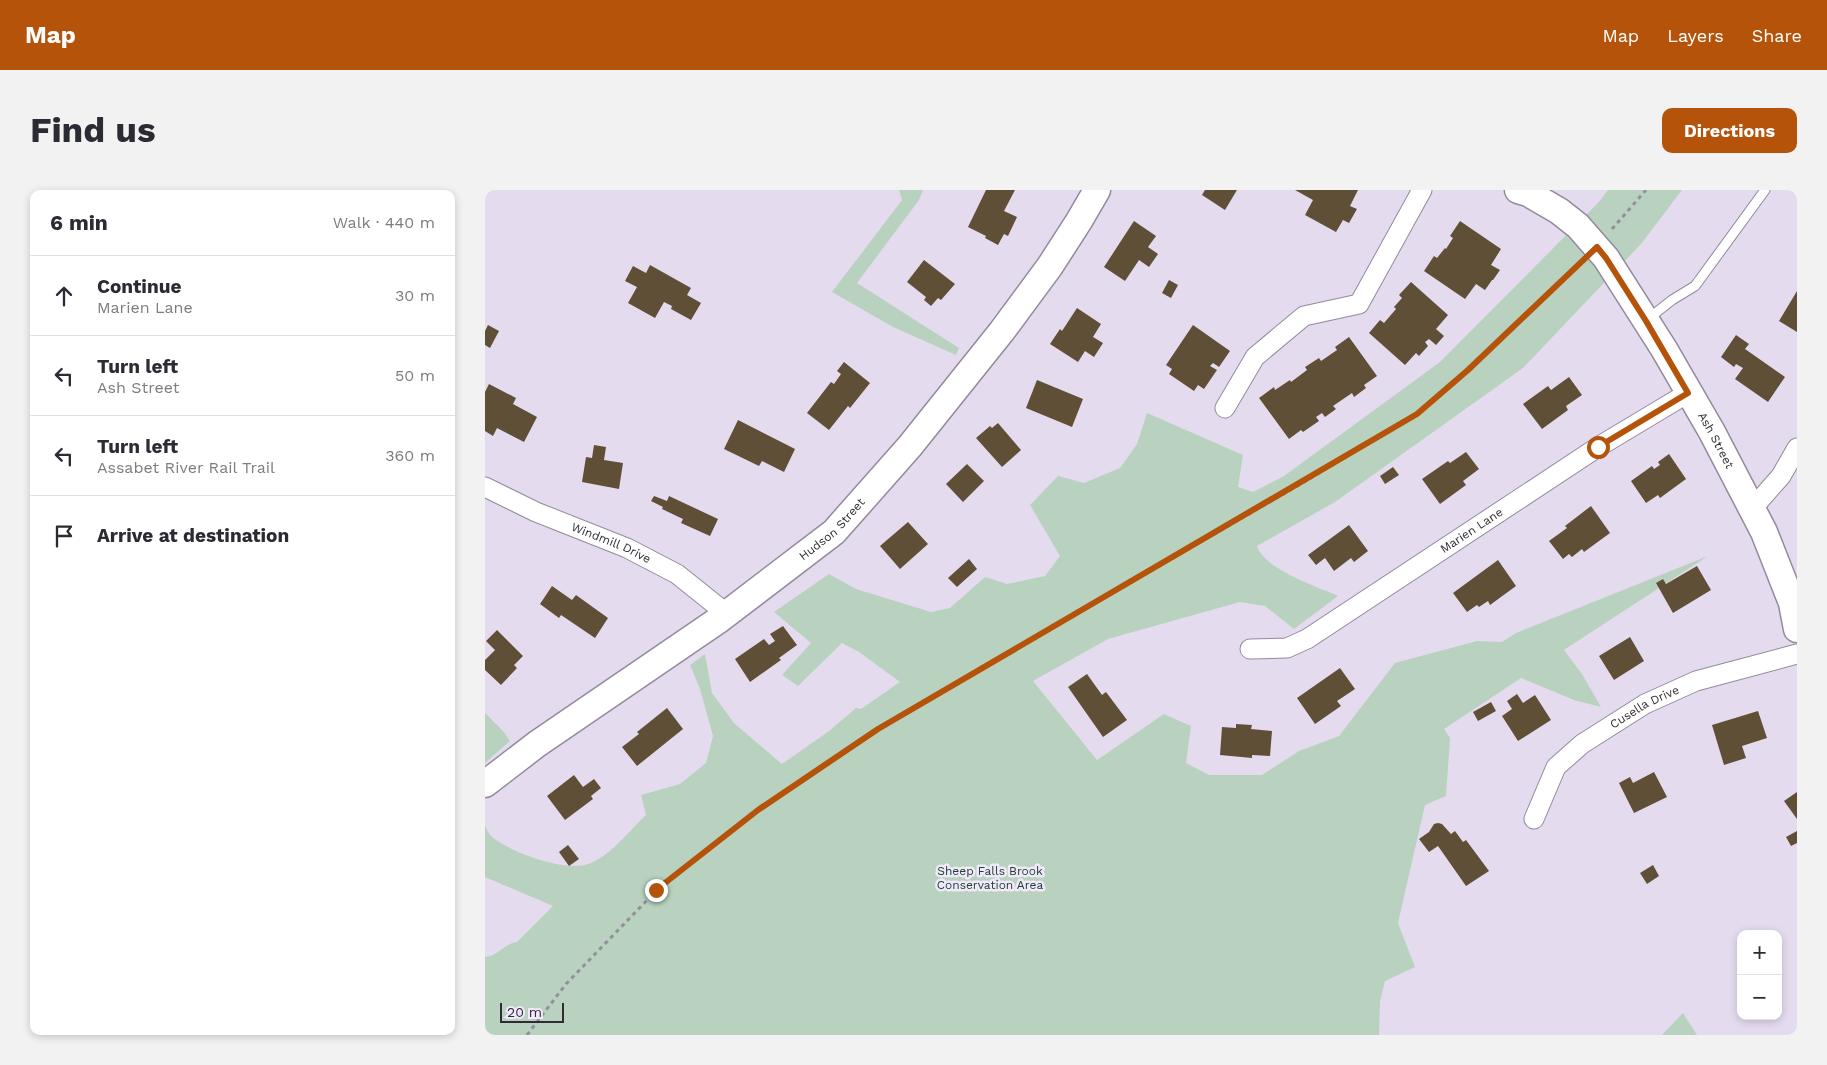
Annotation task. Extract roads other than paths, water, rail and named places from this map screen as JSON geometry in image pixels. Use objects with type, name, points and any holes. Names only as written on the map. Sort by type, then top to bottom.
[{"type":"street","name":"Hudson Street","points":[[485,784],[537,744],[727,614],[835,532],[911,446],[1002,331],[1050,266],[1097,190]]},
{"type":"street","points":[[1225,408],[1255,357],[1304,316],[1359,304],[1422,190]]},
{"type":"street","name":"Ash Street","points":[[1518,190],[1559,211],[1578,226],[1606,258],[1712,432],[1752,509],[1774,555],[1792,603],[1797,629]]},
{"type":"street","name":"Marien Lane","points":[[1250,649],[1287,648],[1307,639],[1598,447],[1688,393]]},
{"type":"street","points":[[1752,509],[1781,476],[1797,448]]},
{"type":"street","name":"Windmill Drive","points":[[485,488],[536,512],[627,548],[677,574],[727,614]]},
{"type":"street","name":"Cusella Drive","points":[[1534,819],[1555,767],[1582,744],[1645,704],[1696,681],[1797,654]]},
{"type":"lane","points":[[1646,321],[1672,300],[1695,286],[1765,190]]},
{"type":"park label","name":"Sheep Falls Brook Conservation Area","points":[[990,878]]}]
